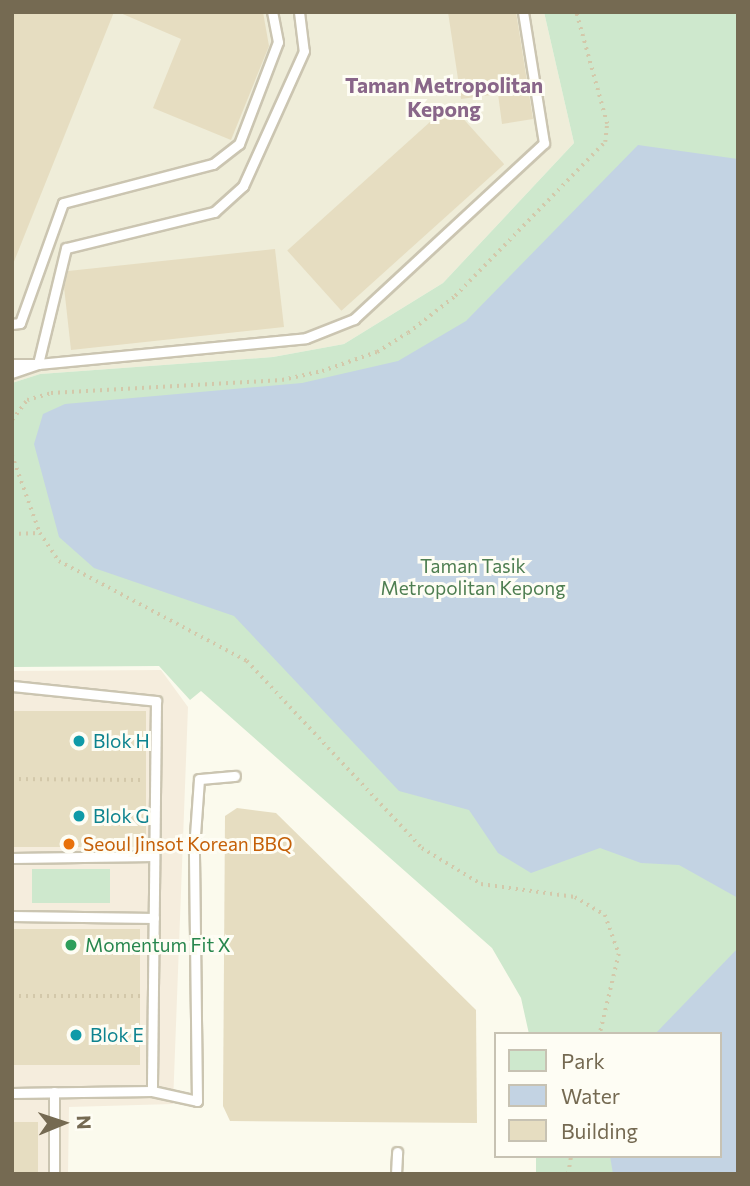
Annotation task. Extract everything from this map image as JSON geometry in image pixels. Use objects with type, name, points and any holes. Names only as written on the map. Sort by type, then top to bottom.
[{"type":"lane","points":[[12,324],[20,323],[63,203],[213,164],[239,144],[278,42],[272,12]]},
{"type":"lane","points":[[38,364],[65,248],[214,212],[243,186],[304,51],[299,12]]},
{"type":"lane","points":[[12,364],[38,364],[306,338],[354,319],[544,143],[523,12]]},
{"type":"lane","points":[[12,373],[38,364]]},
{"type":"lane","points":[[12,686],[156,701],[152,1091]]},
{"type":"lane","points":[[12,1093],[152,1091],[197,1101],[194,849],[199,779],[235,776]]},
{"type":"lane","points":[[12,858],[154,856]]},
{"type":"lane","points":[[12,916],[154,918]]},
{"type":"lane","points":[[54,1092],[54,1174]]},
{"type":"lane","points":[[396,1174],[397,1152]]},
{"type":"path","points":[[12,455],[40,533],[59,561],[247,662],[422,848],[450,868],[481,884],[575,897],[594,905],[609,923],[619,954],[600,1032]]},
{"type":"path","points":[[12,534],[40,533]]},
{"type":"path","points":[[12,779],[155,780]]},
{"type":"path","points":[[12,996],[153,996]]},
{"type":"shaded area","points":[[12,12],[544,12],[574,143],[443,283],[344,344],[273,357],[40,374],[12,383]]},
{"type":"shaded area","points":[[161,670],[188,707],[173,1104],[69,1107],[68,1174],[12,1174],[12,671]]},
{"type":"green space","name":"Taman Tasik Metropolitan Kepong","points":[[544,12],[738,12],[738,1174],[536,1174],[536,1158],[722,1158],[722,1032],[529,1032],[521,998],[492,948],[201,691],[190,700],[159,666],[13,667],[12,383],[40,374],[273,357],[344,344],[443,283],[574,143]]},
{"type":"green space","points":[[32,869],[110,869],[110,903],[32,903]]},
{"type":"water","name":"Taman Tasik Metropolitan Kepong","points":[[638,145],[738,159],[738,898],[679,865],[641,863],[600,848],[531,873],[498,853],[469,810],[399,791],[234,616],[94,568],[59,537],[34,444],[43,414],[65,404],[302,383],[398,361],[466,321]]},
{"type":"water","points":[[738,948],[738,1174],[613,1174],[610,1158],[722,1158],[722,1032],[657,1032]]},
{"type":"building","points":[[15,12],[114,12],[13,264],[12,18]]},
{"type":"building","points":[[118,12],[263,12],[269,46],[231,140],[153,108],[181,39]]},
{"type":"building","points":[[448,12],[516,12],[533,119],[502,124],[498,94],[461,99]]},
{"type":"building","points":[[450,104],[504,164],[341,311],[287,251]]},
{"type":"building","points":[[275,249],[284,327],[71,350],[64,287],[68,271]]},
{"type":"building","points":[[12,711],[146,711],[146,847],[12,847]]},
{"type":"building","points":[[237,808],[276,813],[476,1010],[477,1123],[230,1121],[223,1106],[225,816]]},
{"type":"building","points":[[12,929],[140,929],[140,1065],[12,1065]]},
{"type":"building","points":[[12,1122],[38,1122],[38,1174],[12,1174]]},
{"type":"place","name":"Blok H","points":[[79,741]]},
{"type":"place","name":"Blok G","points":[[79,816]]},
{"type":"place","name":"Seoul Jinsot Korean BBQ","points":[[69,844]]},
{"type":"place","name":"Momentum Fit X","points":[[71,945]]},
{"type":"place","name":"Blok E","points":[[76,1035]]},
{"type":"district","name":"Taman Metropolitan Kepong","points":[[444,97]]}]
